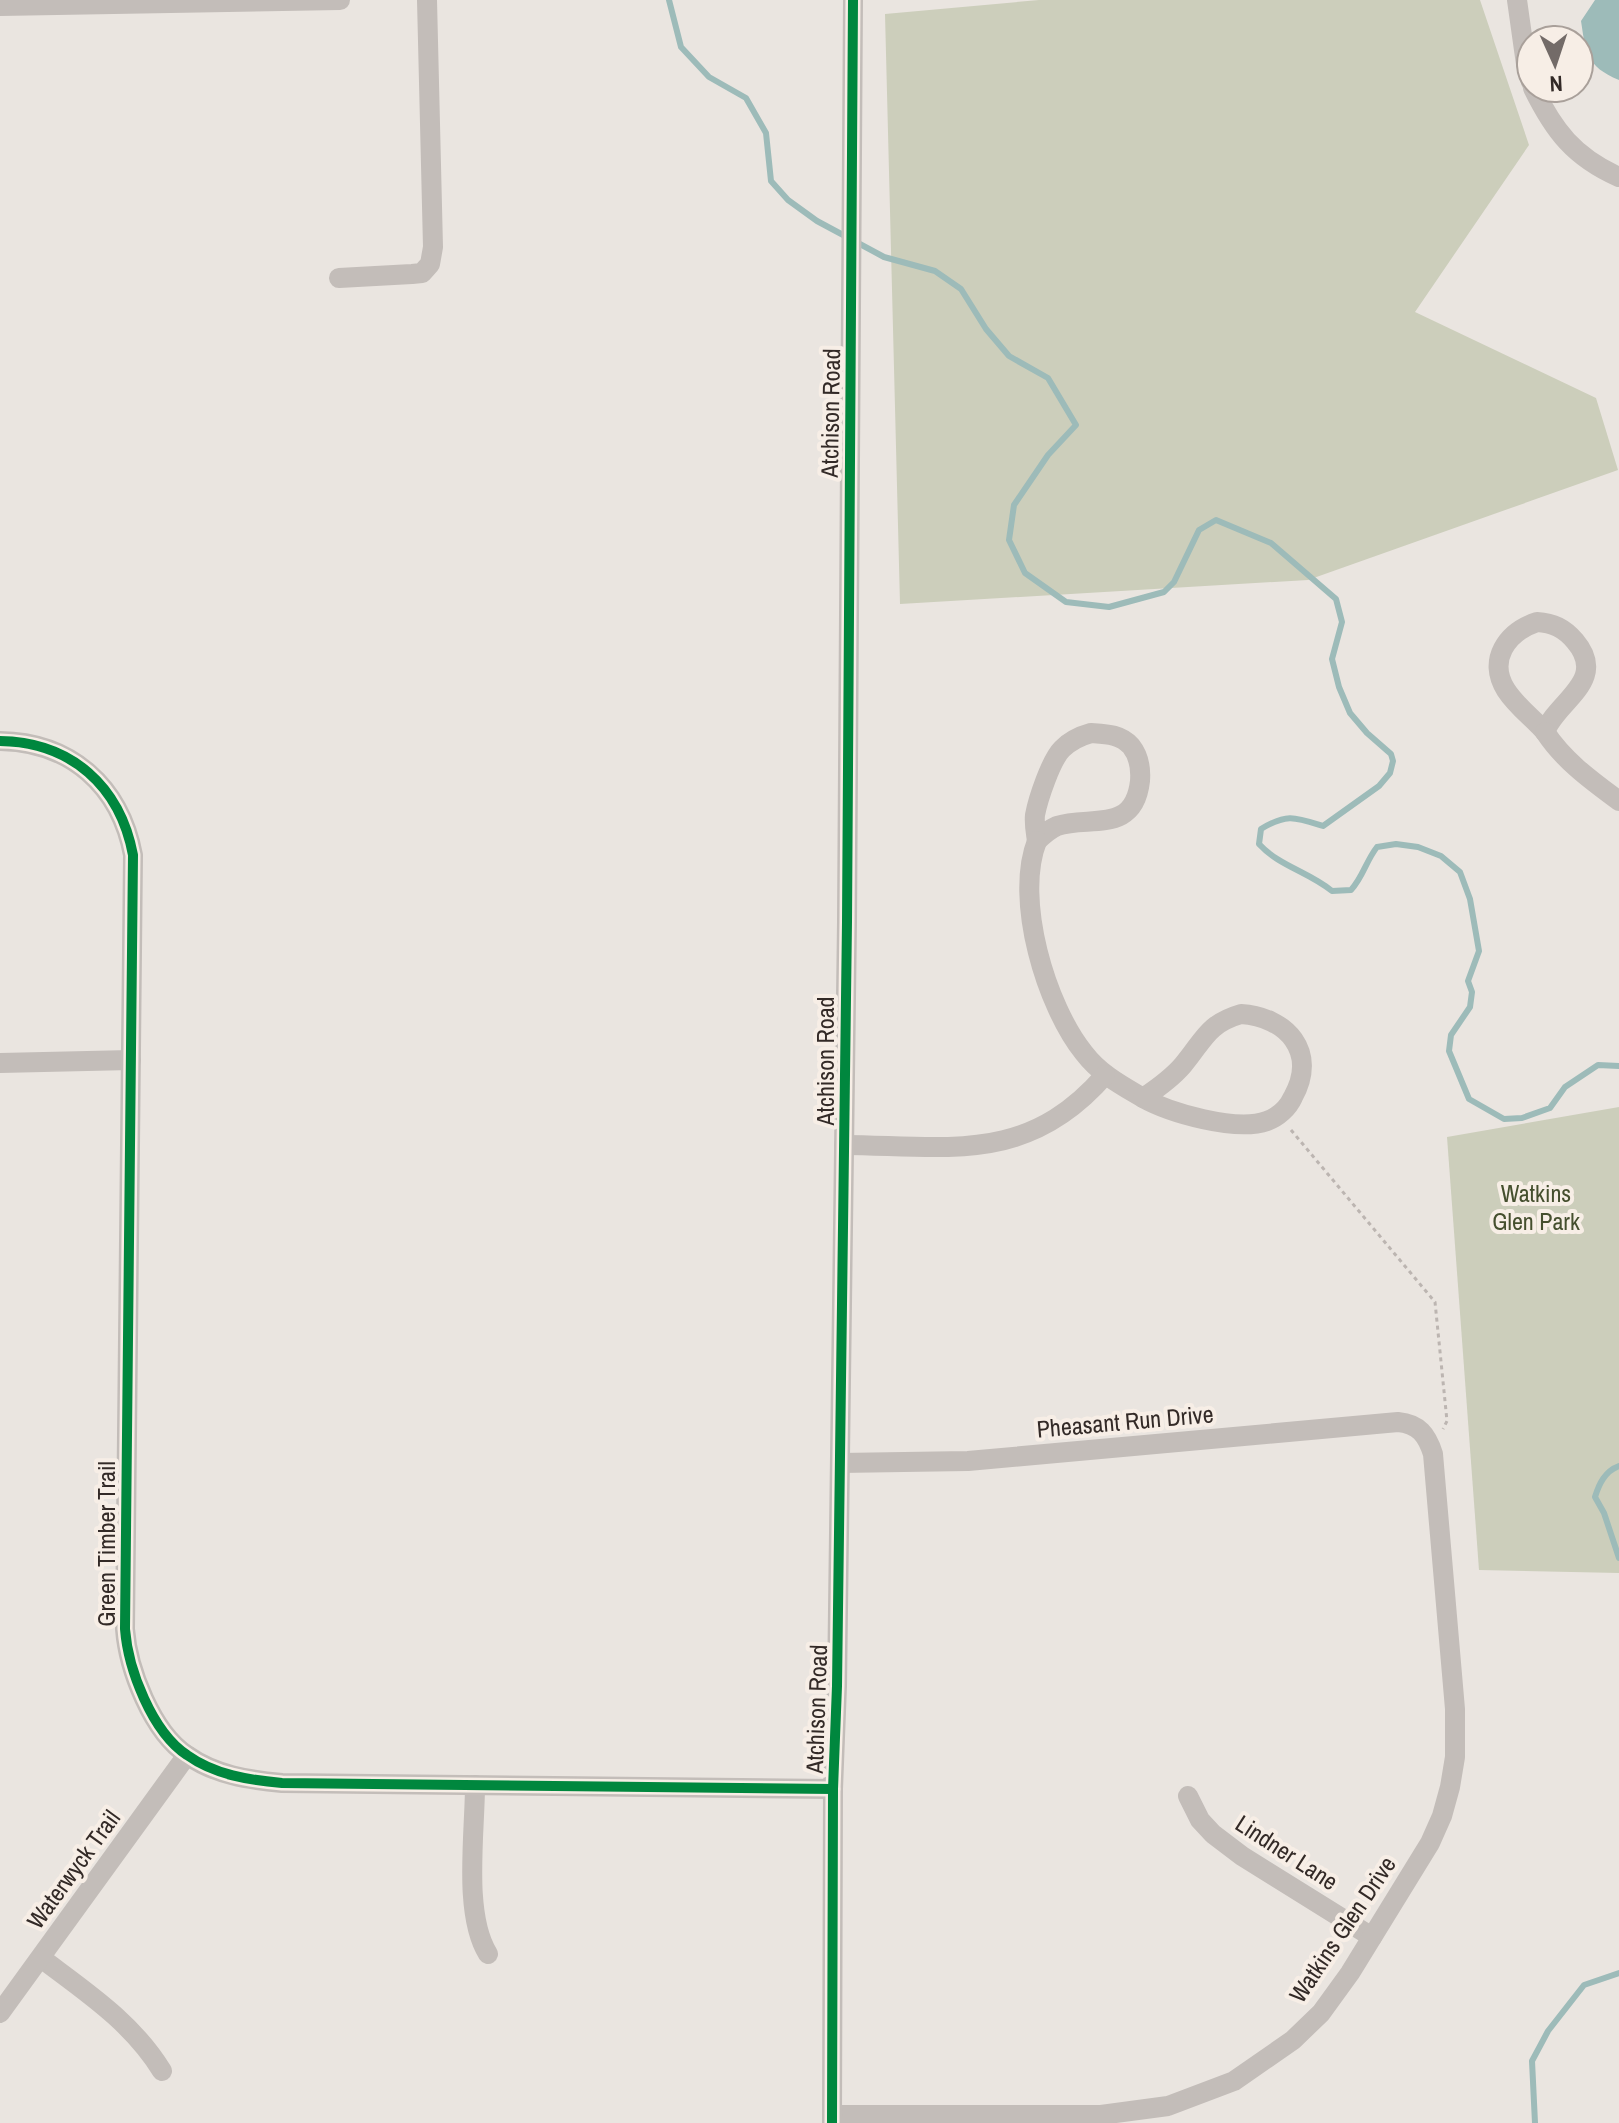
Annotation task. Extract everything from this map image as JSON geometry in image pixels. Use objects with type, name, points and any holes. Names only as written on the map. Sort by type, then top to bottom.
[{"type":"street","points":[[0,6],[340,0]]},
{"type":"street","points":[[339,278],[422,273],[430,264],[434,214],[427,0]]},
{"type":"street","name":"Atchison Road","points":[[832,2119],[853,0]]},
{"type":"street","points":[[1517,0],[1520,24]]},
{"type":"street","points":[[1541,104],[1564,140],[1584,157],[1619,177]]},
{"type":"street","points":[[1545,732],[1549,720],[1581,686],[1585,664],[1577,643],[1568,633],[1559,626],[1537,622],[1516,631],[1502,648],[1500,678],[1521,709],[1566,758],[1619,801]]},
{"type":"street","points":[[1037,841],[1035,813],[1055,758],[1063,748],[1078,737],[1091,733],[1110,734],[1130,746],[1140,767],[1140,784],[1133,802],[1125,812],[1102,823],[1072,823],[1047,832],[1037,841],[1032,855],[1029,892],[1033,932],[1061,1014],[1083,1053],[1105,1075],[1143,1098],[1162,1108],[1198,1118],[1248,1125],[1267,1121],[1290,1104],[1299,1087],[1301,1056],[1285,1029],[1271,1020],[1241,1014],[1213,1026],[1175,1073],[1143,1098]]},
{"type":"street","name":"Green Timber Trail","points":[[0,741],[47,748],[71,759],[105,790],[123,820],[133,855],[125,1629],[132,1671],[161,1726],[187,1755],[222,1772],[258,1781],[294,1784],[833,1789]]},
{"type":"street","points":[[0,1063],[131,1060]]},
{"type":"street","points":[[844,1145],[970,1146],[1003,1142],[1049,1123],[1079,1103],[1105,1075]]},
{"type":"street","name":"Pheasant Run Drive","points":[[840,1463],[968,1461],[1398,1422],[1413,1425]]},
{"type":"street","name":"Watkins Glen Drive","points":[[832,2119],[1101,2115],[1168,2106],[1234,2081],[1293,2040],[1321,2013],[1430,1843],[1442,1816],[1455,1757],[1452,1648],[1433,1454],[1429,1439],[1413,1425]]},
{"type":"street","name":"Waterwyck Trail","points":[[0,2013],[187,1755]]},
{"type":"street","points":[[475,1785],[476,1929],[488,1954]]},
{"type":"street","name":"Lindner Lane","points":[[1188,1796],[1200,1820],[1213,1834],[1242,1856],[1372,1937]]},
{"type":"street","points":[[41,1958],[135,2033],[162,2071]]},
{"type":"path","points":[[1279,1115],[1435,1302],[1447,1421],[1433,1454]]},
{"type":"green space","points":[[1039,0],[1480,0],[1529,145],[1415,312],[1596,398],[1618,470],[1308,580],[900,604],[885,14]]},
{"type":"green space","name":"Watkins Glen Park","points":[[1619,1107],[1619,1573],[1479,1570],[1447,1137]]},
{"type":"water","points":[[1595,0],[1619,0],[1619,80],[1595,65],[1595,24],[1582,24]]},
{"type":"waterway","points":[[669,0],[681,47],[709,77],[746,98],[766,133],[771,181],[788,200],[817,221],[884,257],[935,271],[961,289],[986,329],[1009,356],[1048,378],[1076,425],[1048,455],[1014,505],[1009,540],[1025,573],[1066,602],[1109,607],[1164,592],[1174,582],[1199,530],[1216,520],[1271,543],[1336,599],[1342,622],[1332,659],[1339,687],[1350,713],[1391,754],[1390,773],[1379,786],[1323,826],[1285,819],[1261,829],[1259,844],[1276,858],[1332,891],[1351,890],[1377,847],[1396,844],[1418,847],[1441,856],[1460,872],[1470,899],[1479,951],[1468,981],[1472,992],[1470,1007],[1451,1035],[1449,1051],[1469,1099],[1504,1119],[1522,1118],[1550,1108],[1565,1087],[1598,1065],[1619,1066]]},
{"type":"waterway","points":[[1619,1466],[1603,1478],[1595,1497],[1604,1513],[1619,1558]]},
{"type":"waterway","points":[[1535,2123],[1532,2061],[1548,2031],[1584,1985],[1619,1973]]},
{"type":"cycle path","points":[[832,2123],[833,1789],[847,922],[853,0]]},
{"type":"cycle path","points":[[0,741],[26,743],[49,750],[70,759],[88,772],[117,808],[133,855],[125,1629],[131,1662],[144,1698],[174,1745],[198,1762],[221,1772],[282,1783],[833,1789]]}]
